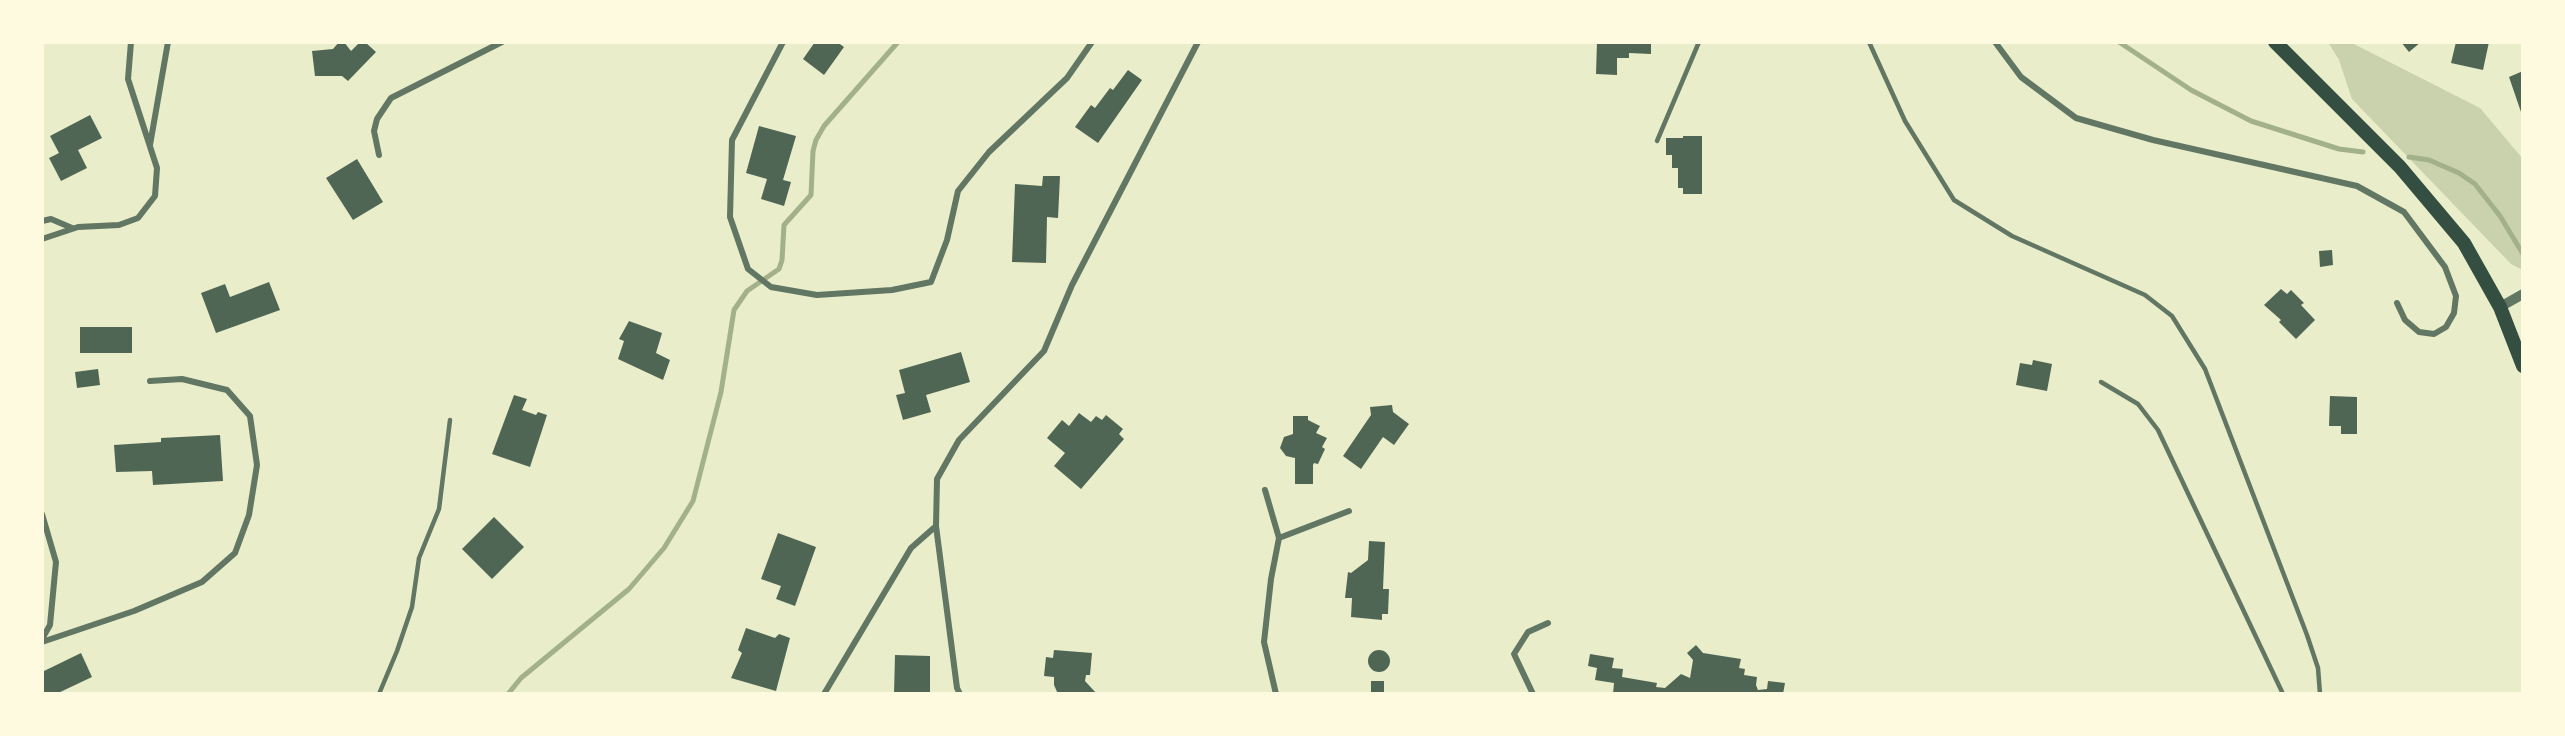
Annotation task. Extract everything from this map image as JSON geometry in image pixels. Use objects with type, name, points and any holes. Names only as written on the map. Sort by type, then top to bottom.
[{"type":"main road","points":[[2275,42],[2400,167],[2464,243],[2500,307],[2523,366]]},
{"type":"street","points":[[42,239],[73,229],[119,225],[138,218],[155,196],[157,168],[128,79],[131,42]]},
{"type":"street","points":[[150,145],[168,42]]},
{"type":"street","points":[[379,155],[374,131],[377,119],[391,98],[502,42]]},
{"type":"street","points":[[783,42],[732,140],[730,217],[748,270],[771,287],[817,295],[892,290],[931,282],[947,240],[958,191],[989,152],[1067,78],[1092,42]]},
{"type":"street","points":[[960,694],[957,688],[936,526],[937,479],[959,440],[1044,351],[1072,285],[1198,42]]},
{"type":"street","points":[[1995,42],[2021,77],[2076,118],[2153,140],[2357,186],[2404,212],[2445,267],[2456,296],[2454,313],[2446,327],[2434,334],[2419,332],[2405,320],[2397,303]]},
{"type":"street","points":[[42,221],[51,219],[73,229]]},
{"type":"street","points":[[2500,307],[2523,294]]},
{"type":"street","points":[[42,641],[134,611],[202,582],[235,554],[249,515],[257,465],[250,416],[227,390],[182,379],[150,381]]},
{"type":"street","points":[[1265,490],[1279,538],[1271,579],[1264,642],[1276,694]]},
{"type":"street","points":[[1279,538],[1349,512]]},
{"type":"street","points":[[42,514],[56,562],[50,625],[42,641]]},
{"type":"street","points":[[824,694],[911,548],[936,526]]},
{"type":"street","points":[[1533,694],[1514,654],[1528,632],[1548,623]]},
{"type":"lane","points":[[1657,141],[1699,42]]},
{"type":"lane","points":[[1869,42],[1905,121],[1954,200],[2012,236],[2145,295],[2172,316],[2205,369],[2307,635],[2318,668],[2320,694]]},
{"type":"lane","points":[[2100,382],[2138,404],[2158,430],[2283,694]]},
{"type":"lane","points":[[379,694],[412,607],[419,558],[439,509],[450,420]]},
{"type":"green space","points":[[2328,42],[2350,42],[2480,108],[2523,159],[2523,270],[2511,264],[2352,99],[2339,60]]},
{"type":"building","points":[[339,42],[344,42],[351,51],[360,42],[365,42],[376,52],[348,81],[342,76],[315,76],[312,51],[333,49]]},
{"type":"building","points":[[815,42],[837,42],[844,47],[824,75],[803,59]]},
{"type":"building","points":[[1597,42],[1651,42],[1651,54],[1629,53],[1629,58],[1617,58],[1617,75],[1596,74]]},
{"type":"building","points":[[2401,42],[2421,42],[2409,52]]},
{"type":"building","points":[[2456,42],[2489,42],[2483,70],[2451,63]]},
{"type":"building","points":[[1128,70],[1142,80],[1098,143],[1075,127],[1091,105],[1095,108]]},
{"type":"building","points":[[2523,71],[2523,111],[2521,112],[2509,77]]},
{"type":"building","points":[[90,115],[102,138],[78,150],[87,168],[61,181],[49,158],[59,153],[50,136]]},
{"type":"building","points":[[759,126],[796,136],[783,180],[791,182],[784,206],[761,199],[767,179],[746,173]]},
{"type":"building","points":[[1683,136],[1702,136],[1702,194],[1683,194],[1683,188],[1678,188],[1678,168],[1672,168],[1672,155],[1666,155],[1666,138],[1683,138]]},
{"type":"building","points":[[357,159],[383,202],[353,220],[326,178]]},
{"type":"building","points":[[1043,176],[1060,176],[1058,218],[1047,217],[1046,263],[1012,262],[1015,184],[1042,186]]},
{"type":"building","points":[[2332,250],[2333,265],[2320,267],[2319,251]]},
{"type":"building","points":[[269,282],[280,310],[216,333],[201,293],[225,284],[230,297]]},
{"type":"building","points":[[2281,289],[2287,294],[2291,290],[2304,303],[2301,305],[2315,320],[2296,339],[2279,322],[2281,320],[2264,305]]},
{"type":"building","points":[[629,321],[662,333],[656,353],[670,360],[663,380],[618,359],[624,341],[619,339]]},
{"type":"building","points":[[80,327],[132,327],[132,353],[80,353]]},
{"type":"building","points":[[961,352],[970,382],[926,395],[931,412],[903,420],[896,395],[905,393],[899,370]]},
{"type":"building","points":[[2033,360],[2052,364],[2047,391],[2016,385],[2020,363],[2032,365]]},
{"type":"building","points":[[98,369],[100,385],[77,388],[75,372]]},
{"type":"building","points":[[514,395],[527,399],[522,410],[536,415],[538,412],[547,415],[530,467],[492,454]]},
{"type":"building","points":[[2330,396],[2357,397],[2357,434],[2341,434],[2341,426],[2329,426]]},
{"type":"building","points":[[1392,405],[1393,412],[1409,424],[1394,445],[1383,437],[1361,469],[1343,456],[1371,415],[1370,407]]},
{"type":"building","points":[[1079,413],[1091,422],[1096,416],[1102,420],[1106,415],[1123,429],[1119,434],[1124,439],[1081,489],[1054,466],[1065,453],[1047,438],[1062,420],[1069,426]]},
{"type":"building","points":[[1293,416],[1308,416],[1308,420],[1320,426],[1316,433],[1327,438],[1318,464],[1313,465],[1313,484],[1295,484],[1295,458],[1286,456],[1280,448],[1284,437],[1293,434]]},
{"type":"building","points":[[220,435],[223,481],[153,485],[152,471],[116,472],[114,445],[161,442],[161,438]]},
{"type":"building","points":[[494,517],[524,547],[492,579],[462,549]]},
{"type":"building","points":[[778,533],[816,547],[795,606],[776,599],[781,586],[761,579]]},
{"type":"building","points":[[1369,541],[1385,542],[1383,589],[1389,589],[1388,614],[1382,614],[1382,620],[1351,617],[1352,598],[1345,598],[1348,572],[1351,573],[1368,560]]},
{"type":"building","points":[[746,628],[775,638],[779,634],[790,638],[776,691],[731,678],[742,653],[738,650]]},
{"type":"building","points":[[1696,645],[1703,653],[1741,659],[1739,668],[1745,669],[1744,675],[1757,677],[1758,690],[1767,689],[1768,681],[1785,683],[1783,694],[1667,694],[1655,692],[1655,694],[1613,694],[1614,683],[1595,680],[1597,668],[1588,666],[1590,654],[1614,658],[1612,668],[1623,669],[1622,677],[1657,683],[1656,687],[1665,688],[1681,674],[1690,678],[1693,660],[1687,653]]},
{"type":"building","points":[[1054,650],[1092,653],[1090,675],[1086,675],[1085,681],[1097,694],[1058,694],[1054,685],[1054,677],[1044,676],[1046,657],[1053,658]]},
{"type":"building","points":[[1375,650],[1383,650],[1390,657],[1390,665],[1383,672],[1375,672],[1368,665],[1368,657]]},
{"type":"building","points":[[81,653],[92,677],[56,694],[45,694],[42,688],[42,672]]},
{"type":"building","points":[[895,655],[930,656],[930,694],[894,694]]},
{"type":"building","points":[[1371,681],[1384,681],[1384,694],[1371,694]]},
{"type":"waterway","points":[[508,694],[521,678],[629,589],[664,548],[693,501],[721,392],[734,310],[747,291],[779,269],[782,260],[784,225],[811,195],[813,151],[824,126],[898,42]]},
{"type":"waterway","points":[[2119,42],[2191,90],[2251,121],[2339,149],[2363,152]]},
{"type":"waterway","points":[[2409,157],[2429,160],[2459,173],[2475,184],[2500,216],[2523,254]]}]
